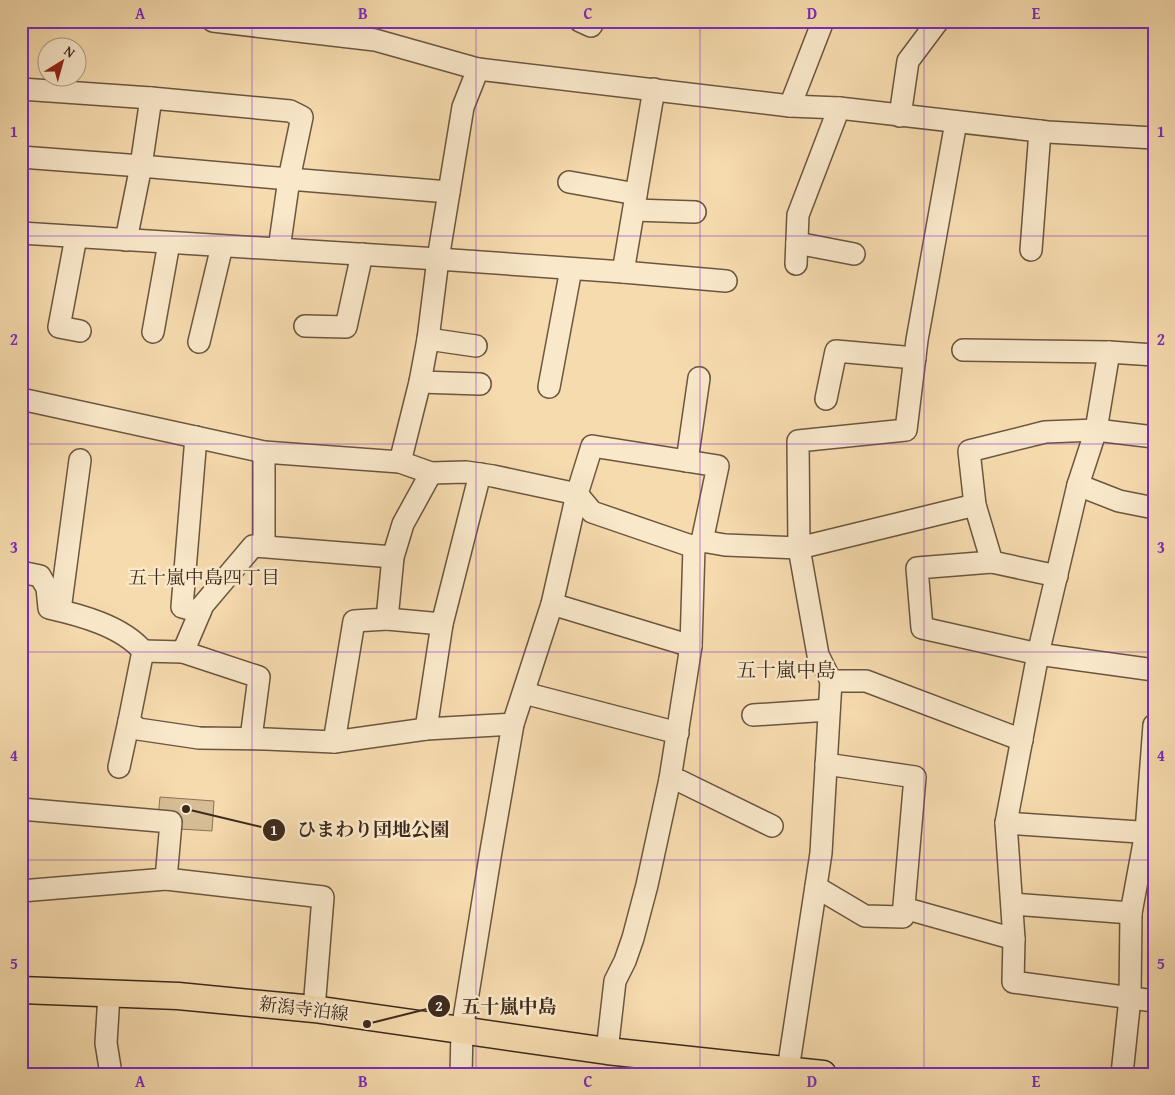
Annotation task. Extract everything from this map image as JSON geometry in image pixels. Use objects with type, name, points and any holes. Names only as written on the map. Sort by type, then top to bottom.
[{"type":"main road","name":"新潟寺泊線","points":[[21,990],[109,995],[178,996],[314,1008],[607,1051],[823,1074]]},
{"type":"street","points":[[213,21],[373,30],[478,69],[790,106],[839,108],[1040,131],[1154,138]]},
{"type":"street","points":[[580,21],[591,26],[594,21]]},
{"type":"street","points":[[790,106],[823,21]]},
{"type":"street","points":[[900,116],[908,61],[938,21]]},
{"type":"street","points":[[400,462],[420,382],[428,339],[438,259],[463,107],[478,69]]},
{"type":"street","points":[[21,89],[151,98],[290,111],[302,117],[289,178],[280,250]]},
{"type":"street","points":[[623,272],[654,90]]},
{"type":"street","points":[[126,240],[142,166],[151,98]]},
{"type":"street","points":[[796,264],[798,215],[839,108]]},
{"type":"street","points":[[773,1070],[816,886],[830,710],[831,681],[818,656],[799,548],[798,441],[906,430],[929,266],[956,122]]},
{"type":"street","points":[[1031,250],[1040,131]]},
{"type":"street","points":[[21,157],[449,192]]},
{"type":"street","points":[[569,182],[635,202],[696,212]]},
{"type":"street","points":[[21,233],[438,259],[726,281]]},
{"type":"street","points":[[76,237],[59,327],[80,331]]},
{"type":"street","points":[[153,332],[169,243]]},
{"type":"street","points":[[797,243],[854,254]]},
{"type":"street","points":[[199,342],[222,246]]},
{"type":"street","points":[[305,326],[346,327],[362,254]]},
{"type":"street","points":[[549,387],[571,269]]},
{"type":"street","points":[[428,339],[476,346]]},
{"type":"street","points":[[826,399],[836,350],[915,358]]},
{"type":"street","points":[[963,350],[1109,352],[1154,356]]},
{"type":"street","points":[[1109,352],[1096,430],[1078,485],[1038,654],[1006,823],[1013,904],[1013,982],[1154,1001]]},
{"type":"street","points":[[687,461],[699,378]]},
{"type":"street","points":[[420,382],[480,384]]},
{"type":"street","points":[[21,399],[264,452],[400,462],[431,472],[480,474],[577,494],[592,512],[698,544],[799,548],[975,505]]},
{"type":"street","points":[[992,562],[975,505],[969,450],[1045,432],[1096,430],[1154,437]]},
{"type":"street","points":[[196,437],[182,606],[200,612]]},
{"type":"street","points":[[461,1074],[462,1031],[513,724],[552,604],[577,494],[592,446],[718,466],[698,544],[692,646],[670,779],[636,929],[625,961],[615,981],[607,1051]]},
{"type":"street","points":[[264,452],[264,546]]},
{"type":"street","points":[[60,610],[80,460]]},
{"type":"street","points":[[387,619],[393,557],[403,524],[431,472]]},
{"type":"street","points":[[426,730],[442,624],[480,474]]},
{"type":"street","points":[[1078,485],[1119,501],[1154,508]]},
{"type":"street","points":[[183,652],[203,605],[253,546],[393,557]]},
{"type":"street","points":[[1057,576],[992,562],[917,568],[922,628],[1038,654],[1154,670]]},
{"type":"street","points":[[21,572],[40,576],[48,588],[49,608],[74,614],[114,629],[135,642],[143,651],[183,652],[259,678],[251,738]]},
{"type":"street","points":[[552,604],[692,646]]},
{"type":"street","points":[[334,742],[354,621],[387,619],[442,624]]},
{"type":"street","points":[[119,767],[143,651]]},
{"type":"street","points":[[831,681],[866,681],[1022,740]]},
{"type":"street","points":[[524,693],[678,733]]},
{"type":"street","points":[[753,714],[830,710]]},
{"type":"street","points":[[129,721],[138,728],[199,738],[251,738],[334,742],[426,730],[513,724]]},
{"type":"street","points":[[1122,1074],[1130,998],[1131,913],[1150,833],[1154,725]]},
{"type":"street","points":[[816,886],[865,916],[903,917],[915,777],[826,764]]},
{"type":"street","points":[[670,779],[680,781],[772,826]]},
{"type":"street","points":[[21,809],[171,822],[166,879]]},
{"type":"street","points":[[1006,823],[1150,833]]},
{"type":"street","points":[[21,891],[166,879],[323,897],[314,1008]]},
{"type":"street","points":[[1013,904],[1131,913]]},
{"type":"street","points":[[904,908],[1014,939]]},
{"type":"street","points":[[109,995],[106,1043],[111,1074]]},
{"type":"shaded area","points":[[160,797],[214,801],[212,831],[180,829],[158,817]]},
{"type":"place","name":"ひまわり団地公園","points":[[186,809]]},
{"type":"place","name":"五十嵐中島","points":[[367,1024]]},
{"type":"district","name":"五十嵐中島四丁目","points":[[204,577]]},
{"type":"district","name":"五十嵐中島","points":[[786,670]]}]
